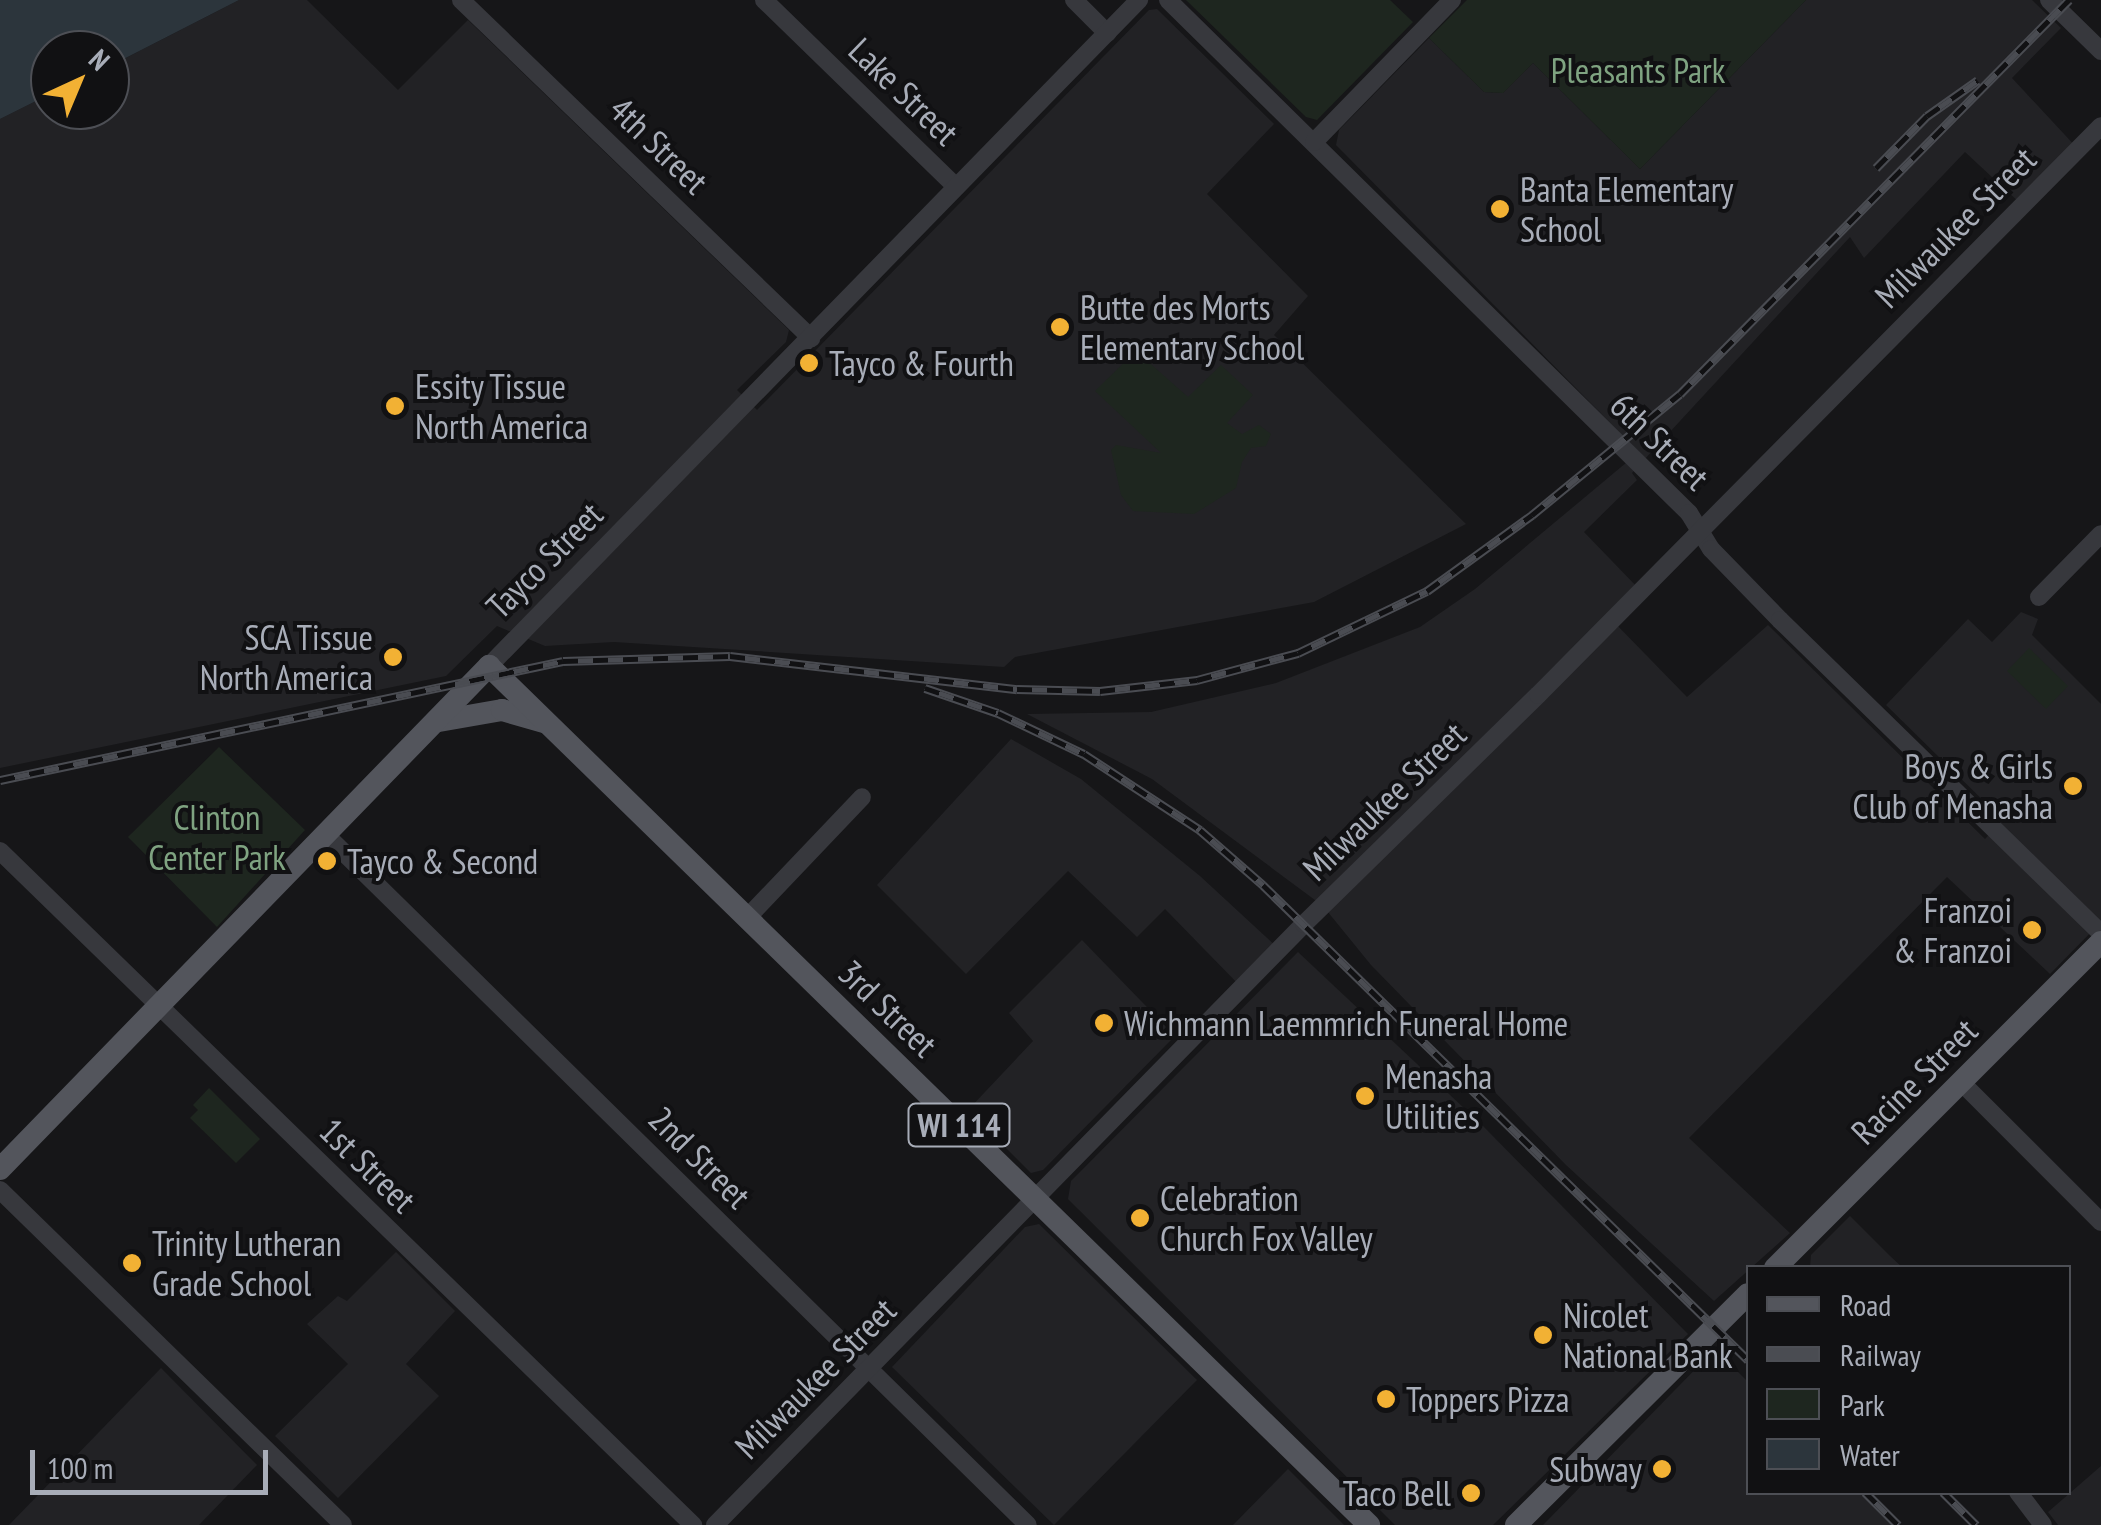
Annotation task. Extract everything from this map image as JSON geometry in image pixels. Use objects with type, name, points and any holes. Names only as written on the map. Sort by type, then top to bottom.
[{"type":"main road","name":"Tayco Street","points":[[0,1169],[489,666]]},
{"type":"main road","name":"3rd Street","points":[[489,666],[1369,1525]]},
{"type":"main road","points":[[436,722],[462,713],[502,710],[550,724]]},
{"type":"main road","name":"Racine Street","points":[[1785,1264],[2101,942]]},
{"type":"main road","points":[[1516,1525],[1746,1296]]},
{"type":"street","name":"4th Street","points":[[462,0],[810,338]]},
{"type":"street","name":"Lake Street","points":[[764,0],[956,187]]},
{"type":"street","points":[[1074,0],[1107,32]]},
{"type":"street","name":"Tayco Street","points":[[489,666],[1139,0]]},
{"type":"street","name":"6th Street","points":[[1168,0],[1689,513],[1711,549],[1780,620],[2101,933]]},
{"type":"street","points":[[1314,142],[1452,0]]},
{"type":"street","points":[[2049,0],[2101,51]]},
{"type":"street","name":"Milwaukee Street","points":[[714,1525],[2101,126]]},
{"type":"street","points":[[2040,597],[2101,534]]},
{"type":"street","points":[[746,918],[862,798]]},
{"type":"street","name":"2nd Street","points":[[326,835],[1028,1525]]},
{"type":"street","name":"1st Street","points":[[0,851],[693,1525]]},
{"type":"street","points":[[1963,1084],[2101,1222]]},
{"type":"street","points":[[0,1190],[343,1525]]},
{"type":"street","points":[[2020,1495],[2043,1525]]},
{"type":"shaded area","points":[[239,0],[307,0],[398,90],[468,20],[789,330],[786,342],[737,390],[757,410],[1149,10],[1157,9],[1274,124],[1207,194],[1308,296],[1274,335],[1466,524],[1314,602],[1015,657],[1004,667],[614,642],[545,646],[497,626],[446,676],[0,768],[0,119],[30,104],[30,130],[130,130],[130,56]]},
{"type":"shaded area","points":[[1806,0],[2032,0],[2061,28],[2012,78],[2078,149],[2022,205],[1965,152],[1864,258],[1850,237],[1632,473],[1637,480],[1584,532],[1640,590],[1612,620],[1687,697],[1768,625],[1985,839],[2003,820],[1886,705],[1968,619],[1992,642],[2021,612],[2038,619],[2032,635],[2101,704],[2101,922],[2050,974],[1947,877],[1689,1138],[1790,1233],[1754,1265],[1746,1265],[1746,1272],[1714,1301],[1566,1165],[1371,965],[1323,906],[1152,779],[1027,714],[1151,712],[1276,683],[1420,627],[1475,589],[1639,452],[1336,145],[1339,130],[1429,38],[1484,92],[1503,93],[1533,63],[1640,169]]},
{"type":"shaded area","points":[[1011,739],[1081,779],[1200,876],[1279,949],[1242,988],[1165,909],[1137,937],[1068,871],[966,974],[877,885]]},
{"type":"shaded area","points":[[1082,940],[1175,1036],[1043,1170],[1031,1173],[968,1110],[1033,1041],[1009,1013]]},
{"type":"shaded area","points":[[1298,952],[1483,1126],[1688,1334],[1493,1525],[1395,1525],[1068,1199],[1071,1181]]},
{"type":"shaded area","points":[[1850,1216],[1900,1265],[1810,1265],[1811,1255]]},
{"type":"shaded area","points":[[1039,1224],[1197,1380],[1054,1525],[892,1367],[1025,1227]]},
{"type":"shaded area","points":[[396,1252],[455,1311],[406,1364],[439,1396],[338,1498],[275,1436],[348,1364],[307,1324],[338,1296],[347,1301]]},
{"type":"shaded area","points":[[1715,1349],[1746,1380],[1746,1495],[1863,1495],[1894,1525],[1543,1525]]},
{"type":"shaded area","points":[[161,1368],[257,1465],[199,1525],[9,1525]]},
{"type":"shaded area","points":[[2101,1466],[2101,1525],[2058,1525],[2048,1512]]},
{"type":"shaded area","points":[[1288,1469],[1344,1525],[1233,1525]]},
{"type":"green space","points":[[1186,0],[1390,0],[1413,22],[1317,120],[1306,117]]},
{"type":"green space","name":"Pleasants Park","points":[[1467,0],[1806,0],[1640,169],[1533,63],[1503,93],[1484,92],[1429,38]]},
{"type":"green space","points":[[1136,351],[1188,397],[1221,365],[1253,395],[1227,423],[1242,434],[1259,425],[1271,434],[1266,446],[1251,448],[1242,462],[1236,488],[1194,514],[1133,511],[1121,495],[1111,450],[1116,445],[1161,453],[1095,391]]},
{"type":"green space","points":[[2029,648],[2068,686],[2046,709],[2007,671]]},
{"type":"green space","name":"Clinton Center Park","points":[[219,747],[305,830],[217,927],[128,837]]},
{"type":"green space","points":[[209,1088],[260,1139],[236,1163],[190,1118],[198,1110],[193,1105]]},
{"type":"water","points":[[0,0],[239,0],[130,56],[130,30],[30,30],[30,104],[0,119]]},
{"type":"railway","points":[[0,780],[563,661],[730,656],[1017,689],[1100,691],[1197,680],[1298,653],[1427,591],[1532,515],[1680,394],[2069,0]]},
{"type":"railway","points":[[1876,168],[1927,116],[1978,80]]},
{"type":"railway","points":[[925,688],[998,713],[1084,754],[1200,830],[1263,885],[1746,1358]]},
{"type":"railway","points":[[1868,1495],[1898,1525]]},
{"type":"railway","points":[[1946,1495],[1976,1525]]},
{"type":"place","name":"Banta Elementary School","points":[[1500,209]]},
{"type":"place","name":"Butte des Morts Elementary School","points":[[1060,327]]},
{"type":"place","name":"Tayco & Fourth","points":[[809,363]]},
{"type":"place","name":"Essity Tissue North America","points":[[395,406]]},
{"type":"place","name":"SCA Tissue North America","points":[[393,657]]},
{"type":"place","name":"Boys & Girls Club of Menasha","points":[[2073,786]]},
{"type":"place","name":"Tayco & Second","points":[[327,861]]},
{"type":"place","name":"Franzoi & Franzoi","points":[[2032,930]]},
{"type":"place","name":"Wichmann Laemmrich Funeral Home","points":[[1104,1023]]},
{"type":"place","name":"Menasha Utilities","points":[[1365,1096]]},
{"type":"place","name":"Celebration Church Fox Valley","points":[[1140,1218]]},
{"type":"place","name":"Trinity Lutheran Grade School","points":[[132,1263]]},
{"type":"place","name":"Nicolet National Bank","points":[[1543,1335]]},
{"type":"place","name":"Toppers Pizza","points":[[1386,1399]]},
{"type":"place","name":"Subway","points":[[1662,1469]]},
{"type":"place","name":"Taco Bell","points":[[1471,1493]]}]
